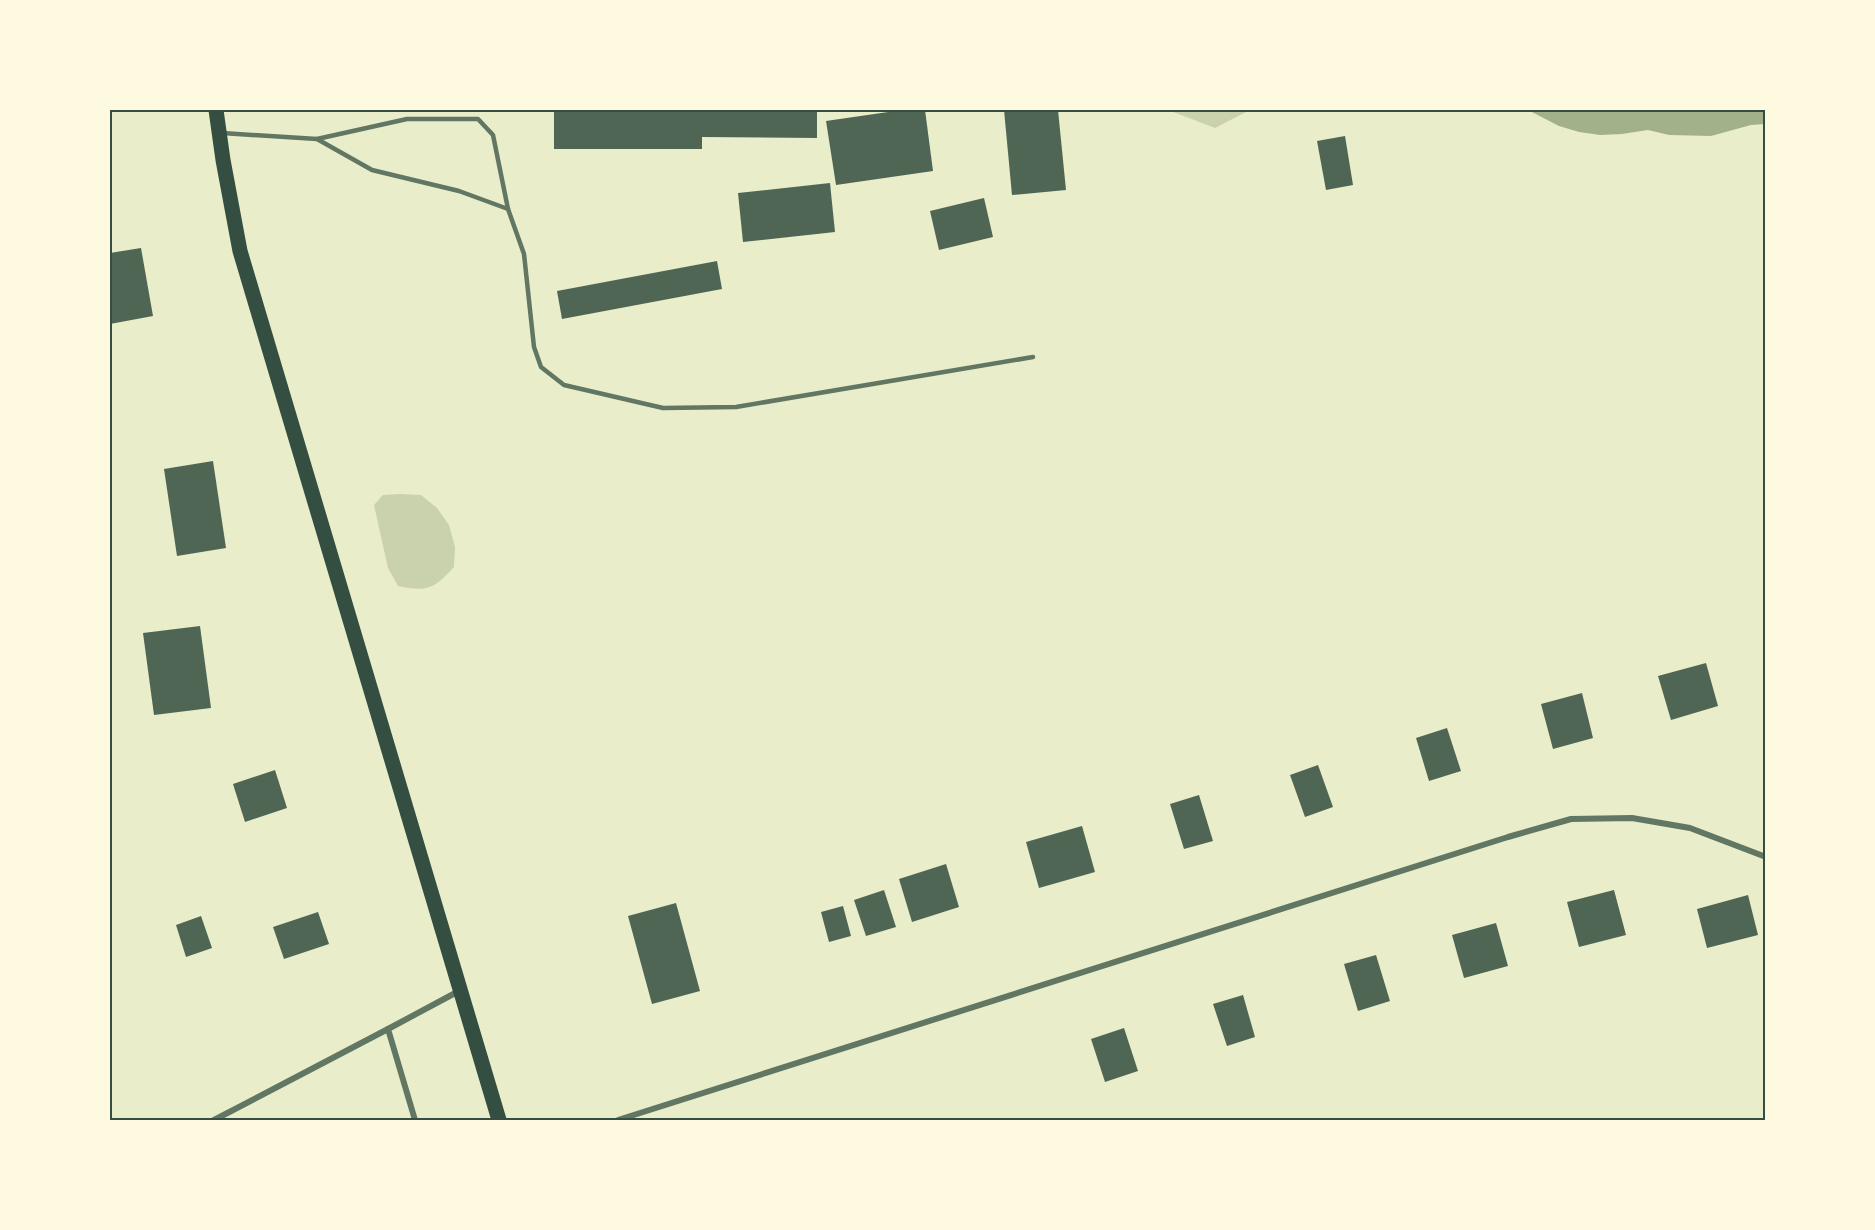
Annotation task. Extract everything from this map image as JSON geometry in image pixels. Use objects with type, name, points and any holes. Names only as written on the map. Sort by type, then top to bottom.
[{"type":"main road","points":[[216,110],[240,251],[499,1120]]},
{"type":"street","points":[[618,1120],[638,1118],[1496,841],[1571,819],[1632,818],[1690,828],[1766,857]]},
{"type":"street","points":[[214,1120],[460,990]]},
{"type":"street","points":[[388,1029],[415,1120]]},
{"type":"lane","points":[[219,133],[317,139],[407,119],[478,119],[493,135],[508,209],[524,254],[534,347],[541,367],[564,385],[663,408],[736,407],[1033,357]]},
{"type":"lane","points":[[317,139],[372,170],[459,191],[508,209]]},
{"type":"shaded area","points":[[1168,110],[1250,110],[1215,128]]},
{"type":"shaded area","points":[[1528,110],[1765,110],[1765,124],[1751,125],[1711,136],[1669,135],[1648,130],[1600,135],[1559,126]]},
{"type":"shaded area","points":[[383,495],[421,495],[437,508],[449,525],[455,547],[454,567],[441,580],[429,587],[416,589],[398,586],[388,568],[374,505]]},
{"type":"building","points":[[554,110],[817,110],[817,138],[702,137],[702,149],[554,149]]},
{"type":"building","points":[[902,110],[925,110],[933,171],[836,185],[826,121]]},
{"type":"building","points":[[1004,110],[1058,110],[1066,190],[1012,195]]},
{"type":"building","points":[[1345,136],[1353,185],[1326,190],[1317,141]]},
{"type":"building","points":[[830,183],[835,232],[743,242],[738,193]]},
{"type":"building","points":[[984,198],[993,237],[939,250],[930,211]]},
{"type":"building","points":[[141,248],[153,316],[110,324],[110,253]]},
{"type":"building","points":[[717,261],[722,289],[562,319],[557,291]]},
{"type":"building","points":[[213,461],[226,548],[177,556],[164,469]]},
{"type":"building","points":[[200,626],[211,708],[154,715],[143,633]]},
{"type":"building","points":[[1706,663],[1718,706],[1671,720],[1658,676]]},
{"type":"building","points":[[1582,693],[1593,738],[1553,749],[1541,704]]},
{"type":"building","points":[[1447,728],[1461,771],[1429,781],[1416,738]]},
{"type":"building","points":[[1318,765],[1333,807],[1305,817],[1290,775]]},
{"type":"building","points":[[275,770],[287,808],[245,822],[233,784]]},
{"type":"building","points":[[1199,795],[1213,841],[1184,849],[1170,804]]},
{"type":"building","points":[[1082,826],[1095,872],[1039,888],[1026,842]]},
{"type":"building","points":[[946,864],[959,907],[912,922],[899,879]]},
{"type":"building","points":[[884,890],[896,927],[866,936],[854,900]]},
{"type":"building","points":[[1614,890],[1626,935],[1579,947],[1567,902]]},
{"type":"building","points":[[1748,895],[1758,935],[1707,948],[1697,909]]},
{"type":"building","points":[[676,903],[700,991],[652,1004],[628,916]]},
{"type":"building","points":[[843,906],[851,936],[829,942],[821,912]]},
{"type":"building","points":[[318,912],[329,944],[284,959],[273,927]]},
{"type":"building","points":[[201,916],[212,948],[186,957],[176,925]]},
{"type":"building","points":[[1496,923],[1508,966],[1464,978],[1452,935]]},
{"type":"building","points":[[1376,955],[1390,1001],[1358,1011],[1344,964]]},
{"type":"building","points":[[1243,995],[1255,1037],[1227,1046],[1213,1004]]},
{"type":"building","points":[[1124,1028],[1138,1071],[1105,1082],[1091,1039]]}]
